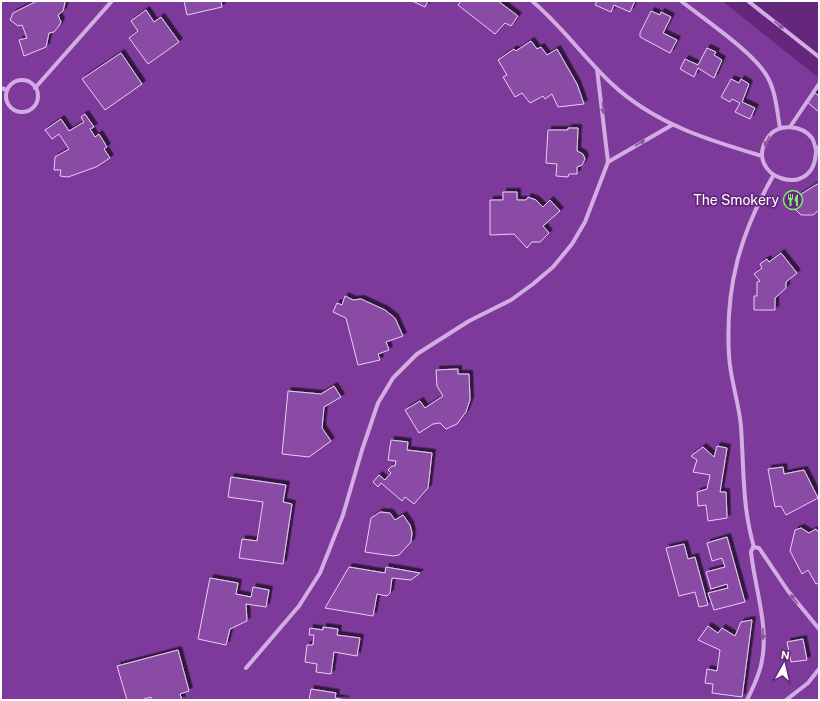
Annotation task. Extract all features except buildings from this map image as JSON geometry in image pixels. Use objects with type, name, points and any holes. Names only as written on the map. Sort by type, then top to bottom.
[{"type":"street","points":[[35,88],[112,1]]},
{"type":"street","points":[[532,1],[554,21],[597,69],[632,101],[672,125],[708,140],[762,156]]},
{"type":"street","points":[[681,1],[751,57],[763,70],[774,92],[780,128]]},
{"type":"street","points":[[748,1],[819,57]]},
{"type":"street","points":[[246,668],[299,606],[320,573],[343,516],[362,450],[378,404],[393,378],[417,354],[469,321],[511,300],[554,267],[572,244],[585,222],[608,162],[597,69]]},
{"type":"street","points":[[24,80],[35,88],[38,95],[36,103],[31,110],[23,112],[15,111],[9,105],[6,98],[7,90],[11,84],[24,80]]},
{"type":"street","points":[[790,127],[819,84]]},
{"type":"street","points":[[1,88],[7,90]]},
{"type":"street","points":[[608,162],[672,125]]},
{"type":"street","points":[[790,127],[802,130],[812,138],[818,148],[818,158],[813,168],[805,176],[794,180],[783,180],[773,176],[766,167],[762,156],[764,145],[770,135],[780,128],[790,127]]},
{"type":"street","points":[[754,547],[744,499],[740,426],[731,375],[728,328],[733,280],[740,248],[751,218],[773,176]]},
{"type":"street","points":[[754,547],[760,549],[788,591],[819,630]]},
{"type":"street","points":[[747,700],[760,668],[763,649],[763,625],[750,552],[754,547]]},
{"type":"street","points":[[786,700],[808,683],[819,669]]},
{"type":"shaded area","points":[[1,1],[722,1],[819,78],[819,700],[1,700]]},
{"type":"place","name":"The Smokery","points":[[793,200]]}]
